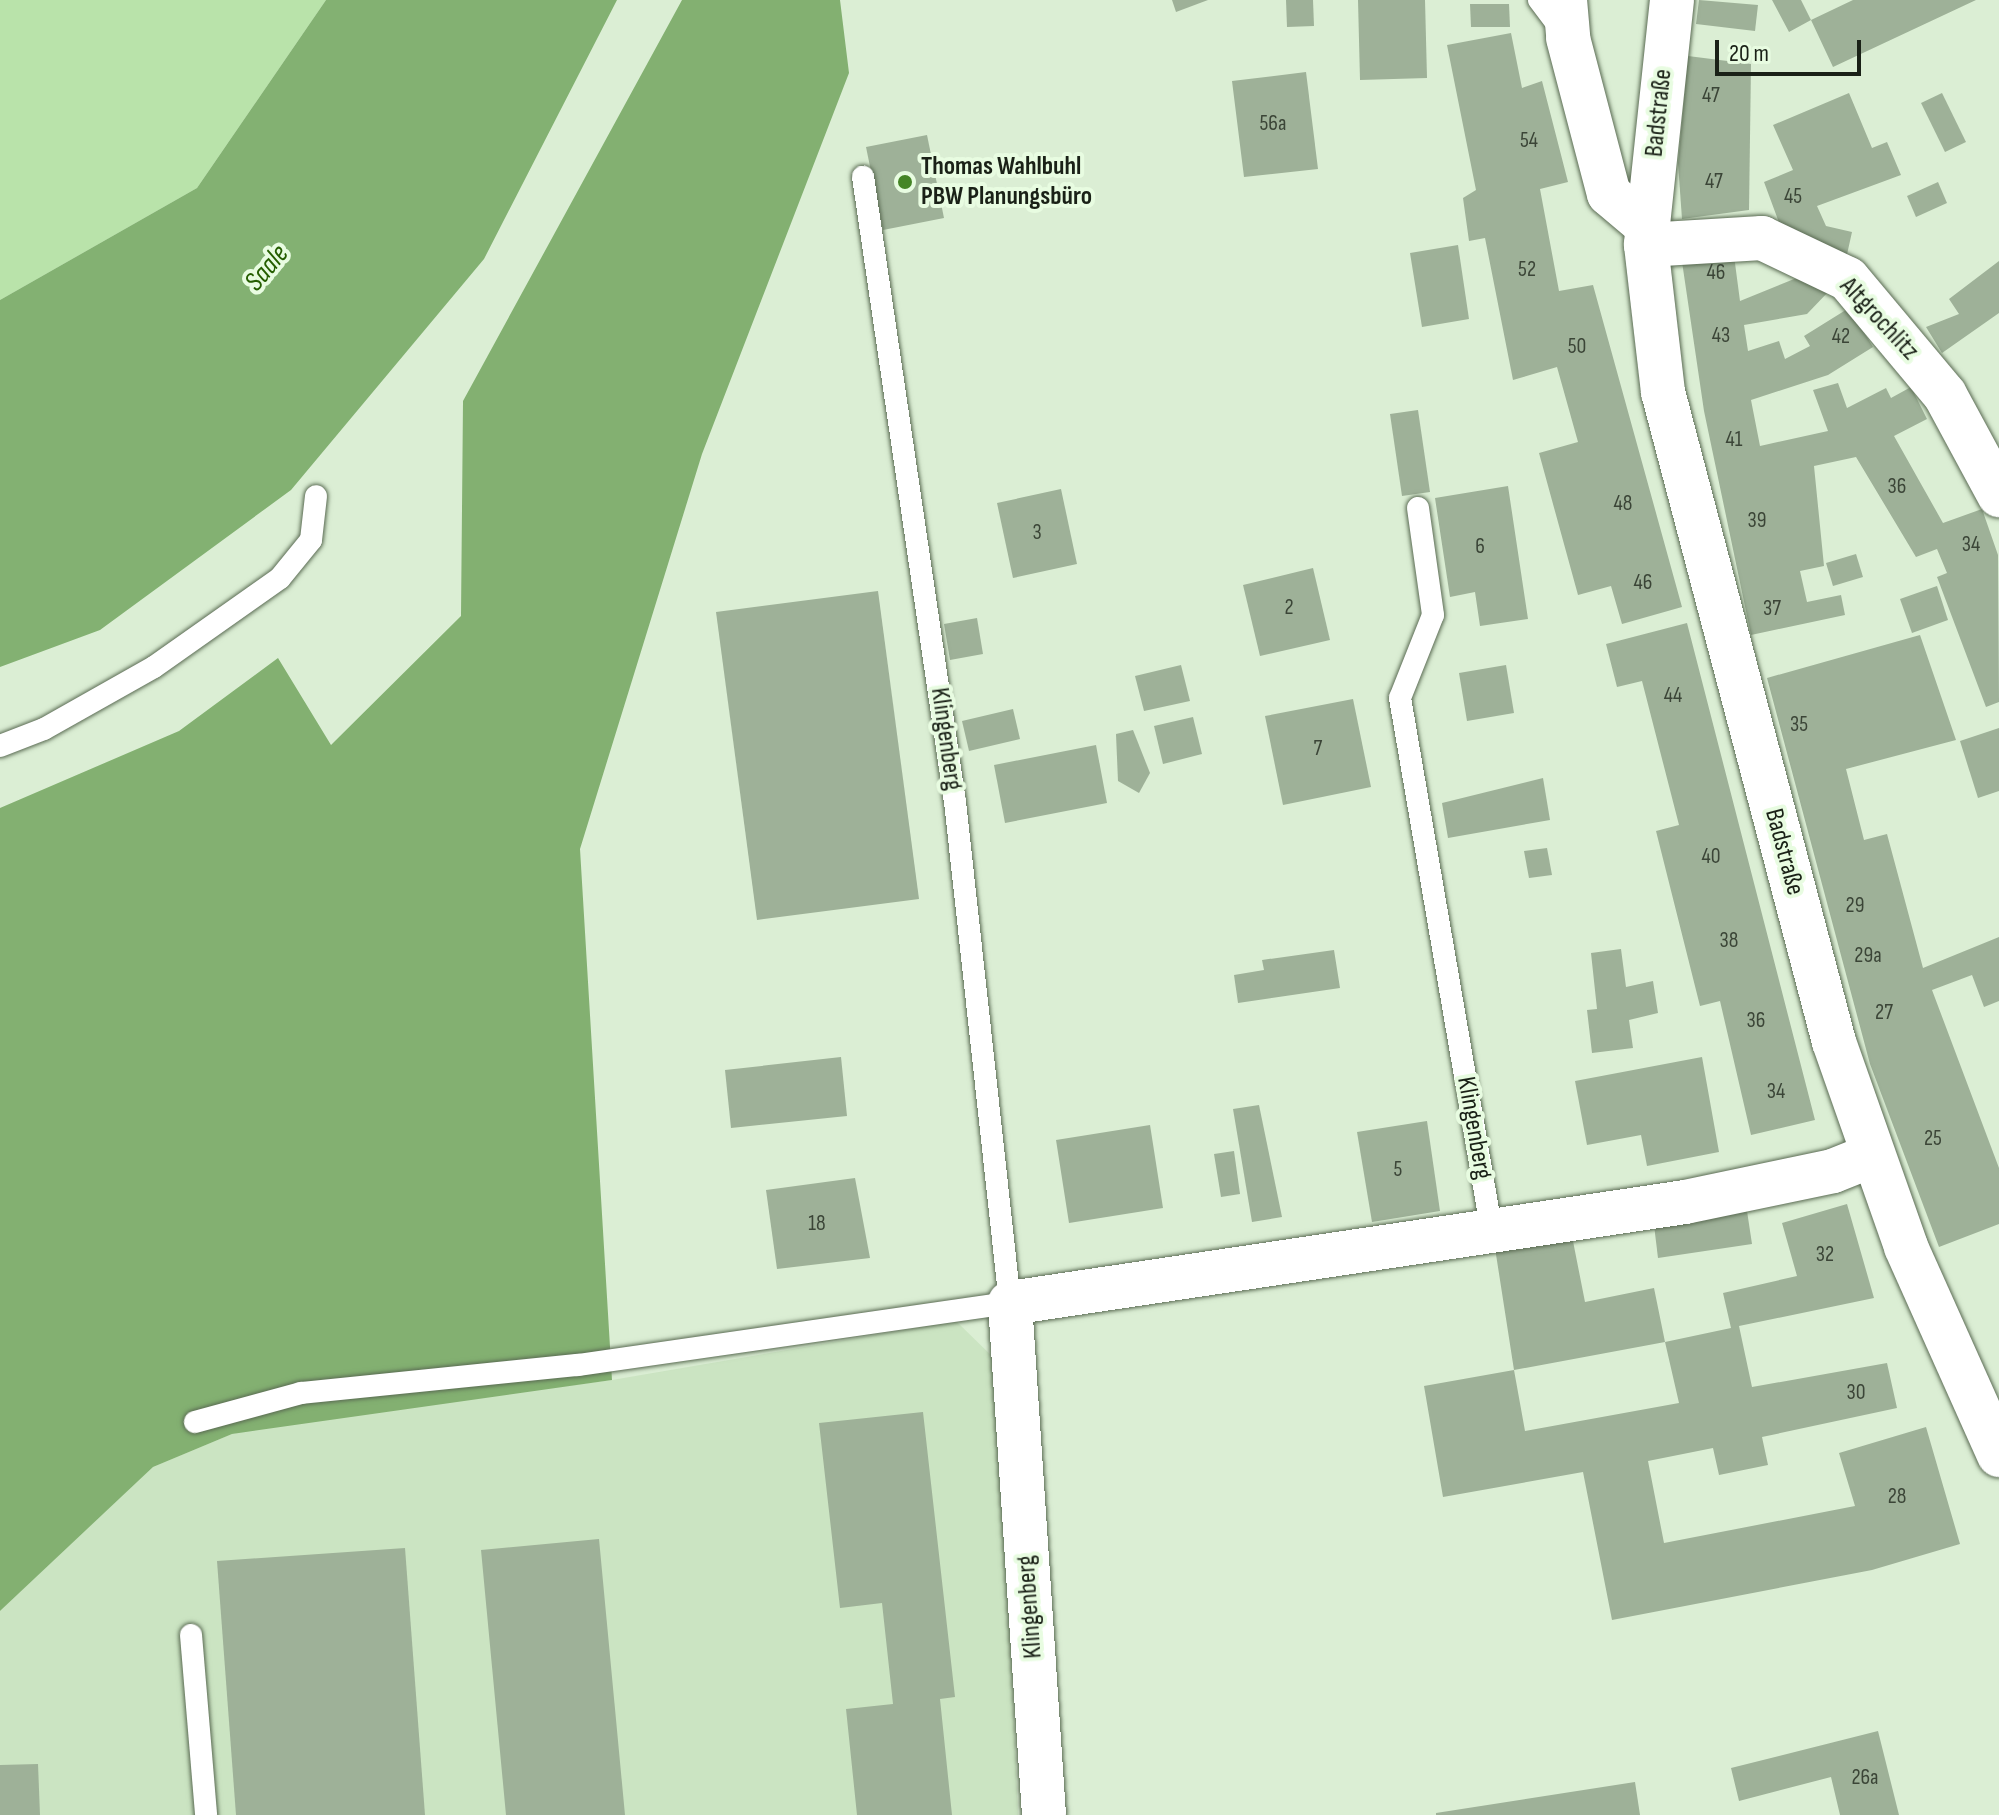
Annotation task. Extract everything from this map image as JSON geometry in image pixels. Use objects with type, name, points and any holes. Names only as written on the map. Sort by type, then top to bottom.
[{"type":"street","name":"Badstraße","points":[[1672,0],[1646,236],[1663,392],[1824,1005],[1873,1155],[1945,1343],[1999,1455]]},
{"type":"street","name":"Badstraße","points":[[1566,19],[1609,194],[1646,236]]},
{"type":"street","name":"Altgrochlitz","points":[[1646,236],[1762,238],[1848,279],[1945,395],[1999,495]]},
{"type":"street","points":[[1010,1303],[1492,1233],[1700,1199],[1833,1171],[1873,1155]]},
{"type":"street","name":"Klingenberg","points":[[1010,1303],[1044,1815]]},
{"type":"lane","name":"Badstraße","points":[[1539,0],[1566,19]]},
{"type":"lane","name":"Klingenberg","points":[[863,177],[955,802],[1010,1303]]},
{"type":"lane","points":[[0,746],[154,667],[280,578],[311,540],[316,496]]},
{"type":"lane","name":"Klingenberg","points":[[1418,508],[1433,615],[1400,698],[1492,1233]]},
{"type":"lane","points":[[195,1422],[301,1393],[578,1365],[1010,1303]]},
{"type":"lane","points":[[191,1635],[206,1815]]},
{"type":"shaded area","points":[[0,0],[326,0],[197,188],[0,300]]},
{"type":"shaded area","points":[[682,0],[840,0],[849,73],[702,454],[580,849],[612,1380],[232,1434],[153,1467],[0,1611],[0,808],[179,731],[278,658],[331,745],[461,616],[463,401]]},
{"type":"shaded area","points":[[956,1321],[999,1363],[1018,1815],[0,1815],[0,1611],[153,1467],[232,1434],[310,1418],[612,1380]]},
{"type":"water","name":"Saale","points":[[326,0],[617,0],[484,259],[291,490],[100,630],[0,667],[0,300],[197,188]]},
{"type":"building","points":[[1172,0],[1208,0],[1176,12]]},
{"type":"building","points":[[1286,0],[1313,0],[1314,26],[1287,27]]},
{"type":"building","points":[[1358,0],[1425,0],[1427,78],[1360,80]]},
{"type":"building","points":[[1699,0],[1758,5],[1755,31],[1696,24]]},
{"type":"building","points":[[1772,0],[1801,0],[1811,20],[1789,32]]},
{"type":"building","points":[[1853,0],[1976,0],[1833,67],[1811,20]]},
{"type":"building","points":[[1470,4],[1509,4],[1510,27],[1471,27]]},
{"type":"building","points":[[1511,33],[1522,88],[1542,81],[1568,182],[1540,189],[1559,291],[1593,285],[1682,607],[1622,624],[1611,586],[1578,595],[1539,453],[1578,442],[1557,367],[1513,380],[1485,238],[1469,241],[1463,198],[1476,190],[1447,45]]},
{"type":"building","points":[[1688,56],[1751,64],[1749,210],[1682,219],[1678,163]]},
{"type":"building","points":[[1306,72],[1318,169],[1244,177],[1232,81]]},
{"type":"building","points":[[1849,93],[1872,148],[1887,142],[1901,175],[1817,206],[1826,226],[1852,232],[1846,259],[1781,228],[1764,182],[1793,170],[1773,125]]},
{"type":"building","points":[[1942,93],[1966,142],[1945,152],[1921,103]]},
{"type":"building","name":"Thomas Wahlbuhl PBW Planungsbüro","points":[[927,135],[944,218],[883,230],[866,147]]},
{"type":"building","points":[[1938,182],[1947,203],[1916,217],[1907,196]]},
{"type":"building","points":[[1458,245],[1469,319],[1422,327],[1410,253]]},
{"type":"building","points":[[1733,248],[1740,301],[1804,275],[1830,290],[1807,314],[1744,325],[1748,351],[1779,341],[1785,359],[1810,346],[1804,336],[1849,308],[1873,347],[1828,375],[1751,400],[1760,446],[1828,431],[1813,390],[1838,383],[1847,408],[1886,388],[1891,398],[1911,387],[1927,419],[1894,436],[1943,523],[1982,509],[1998,555],[1999,702],[1986,707],[1937,577],[1947,573],[1937,549],[1916,557],[1856,457],[1814,466],[1824,566],[1800,571],[1807,602],[1841,595],[1845,615],[1751,635],[1704,411],[1681,255]]},
{"type":"building","points":[[1999,261],[1999,313],[1942,353],[1926,327],[1959,314],[1949,299]]},
{"type":"building","points":[[1418,410],[1430,492],[1402,496],[1390,414]]},
{"type":"building","points":[[1508,486],[1528,619],[1480,626],[1475,592],[1450,597],[1435,498]]},
{"type":"building","points":[[1061,489],[1077,564],[1013,578],[997,503]]},
{"type":"building","points":[[1856,554],[1863,577],[1833,586],[1826,563]]},
{"type":"building","points":[[1313,568],[1330,640],[1260,656],[1243,585]]},
{"type":"building","points":[[1937,586],[1948,620],[1912,633],[1900,599]]},
{"type":"building","points":[[878,591],[919,899],[757,920],[716,612]]},
{"type":"building","points":[[977,618],[983,654],[950,660],[944,624]]},
{"type":"building","points":[[1687,623],[1815,1120],[1751,1135],[1720,1001],[1700,1006],[1656,831],[1679,825],[1642,681],[1617,687],[1606,644]]},
{"type":"building","points":[[1920,635],[1956,740],[1846,769],[1864,840],[1887,834],[1923,968],[1999,937],[1999,1001],[1984,1007],[1972,975],[1932,990],[1999,1168],[1999,1224],[1939,1247],[1870,1064],[1767,678]]},
{"type":"building","points":[[1181,665],[1190,701],[1144,711],[1135,676]]},
{"type":"building","points":[[1506,665],[1514,713],[1467,721],[1459,673]]},
{"type":"building","points":[[1353,699],[1371,787],[1283,805],[1265,716]]},
{"type":"building","points":[[1013,709],[1020,739],[969,751],[962,721]]},
{"type":"building","points":[[1193,717],[1202,754],[1163,764],[1154,726]]},
{"type":"building","points":[[1999,728],[1999,791],[1978,798],[1960,741]]},
{"type":"building","points":[[1133,730],[1150,773],[1139,793],[1118,781],[1116,734]]},
{"type":"building","points":[[1096,745],[1107,803],[1005,823],[994,765]]},
{"type":"building","points":[[1543,778],[1550,820],[1448,838],[1442,803]]},
{"type":"building","points":[[1547,848],[1552,875],[1529,878],[1524,851]]},
{"type":"building","points":[[1621,949],[1626,987],[1653,981],[1658,1013],[1629,1020],[1633,1048],[1592,1053],[1587,1010],[1597,1009],[1591,953]]},
{"type":"building","points":[[1334,950],[1340,988],[1238,1003],[1234,975],[1264,970],[1262,960]]},
{"type":"building","points":[[841,1057],[847,1116],[731,1128],[725,1070]]},
{"type":"building","points":[[1702,1057],[1719,1152],[1647,1166],[1641,1135],[1587,1145],[1575,1081]]},
{"type":"building","points":[[1259,1105],[1282,1217],[1252,1222],[1233,1109]]},
{"type":"building","points":[[1427,1121],[1440,1211],[1372,1222],[1357,1132]]},
{"type":"building","points":[[1150,1125],[1163,1208],[1069,1223],[1056,1140]]},
{"type":"building","points":[[1234,1151],[1240,1194],[1221,1197],[1214,1154]]},
{"type":"building","points":[[855,1178],[870,1258],[777,1269],[766,1190]]},
{"type":"building","points":[[1847,1204],[1874,1298],[1739,1326],[1752,1387],[1887,1363],[1897,1408],[1762,1437],[1768,1465],[1719,1475],[1713,1448],[1648,1461],[1664,1543],[1855,1506],[1839,1453],[1926,1427],[1960,1544],[1872,1570],[1612,1620],[1583,1472],[1443,1497],[1424,1386],[1514,1370],[1525,1431],[1679,1403],[1665,1342],[1731,1328],[1723,1293],[1797,1276],[1782,1223]]},
{"type":"building","points":[[1747,1211],[1752,1244],[1658,1258],[1654,1225]]},
{"type":"building","points":[[1572,1236],[1585,1302],[1654,1288],[1665,1342],[1514,1370],[1495,1248]]},
{"type":"building","points":[[923,1412],[955,1697],[940,1699],[952,1815],[857,1815],[846,1709],[893,1704],[882,1603],[840,1608],[819,1423]]},
{"type":"building","points":[[599,1539],[625,1815],[506,1815],[481,1550]]},
{"type":"building","points":[[405,1548],[425,1815],[236,1815],[217,1561]]},
{"type":"building","points":[[1878,1731],[1899,1815],[1840,1815],[1831,1777],[1739,1801],[1731,1768]]},
{"type":"building","points":[[38,1764],[40,1815],[0,1815],[0,1765]]},
{"type":"building","points":[[1635,1782],[1640,1815],[1436,1815],[1436,1813]]},
{"type":"place","name":"Thomas Wahlbuhl PBW Planungsbüro","points":[[905,182]]}]
